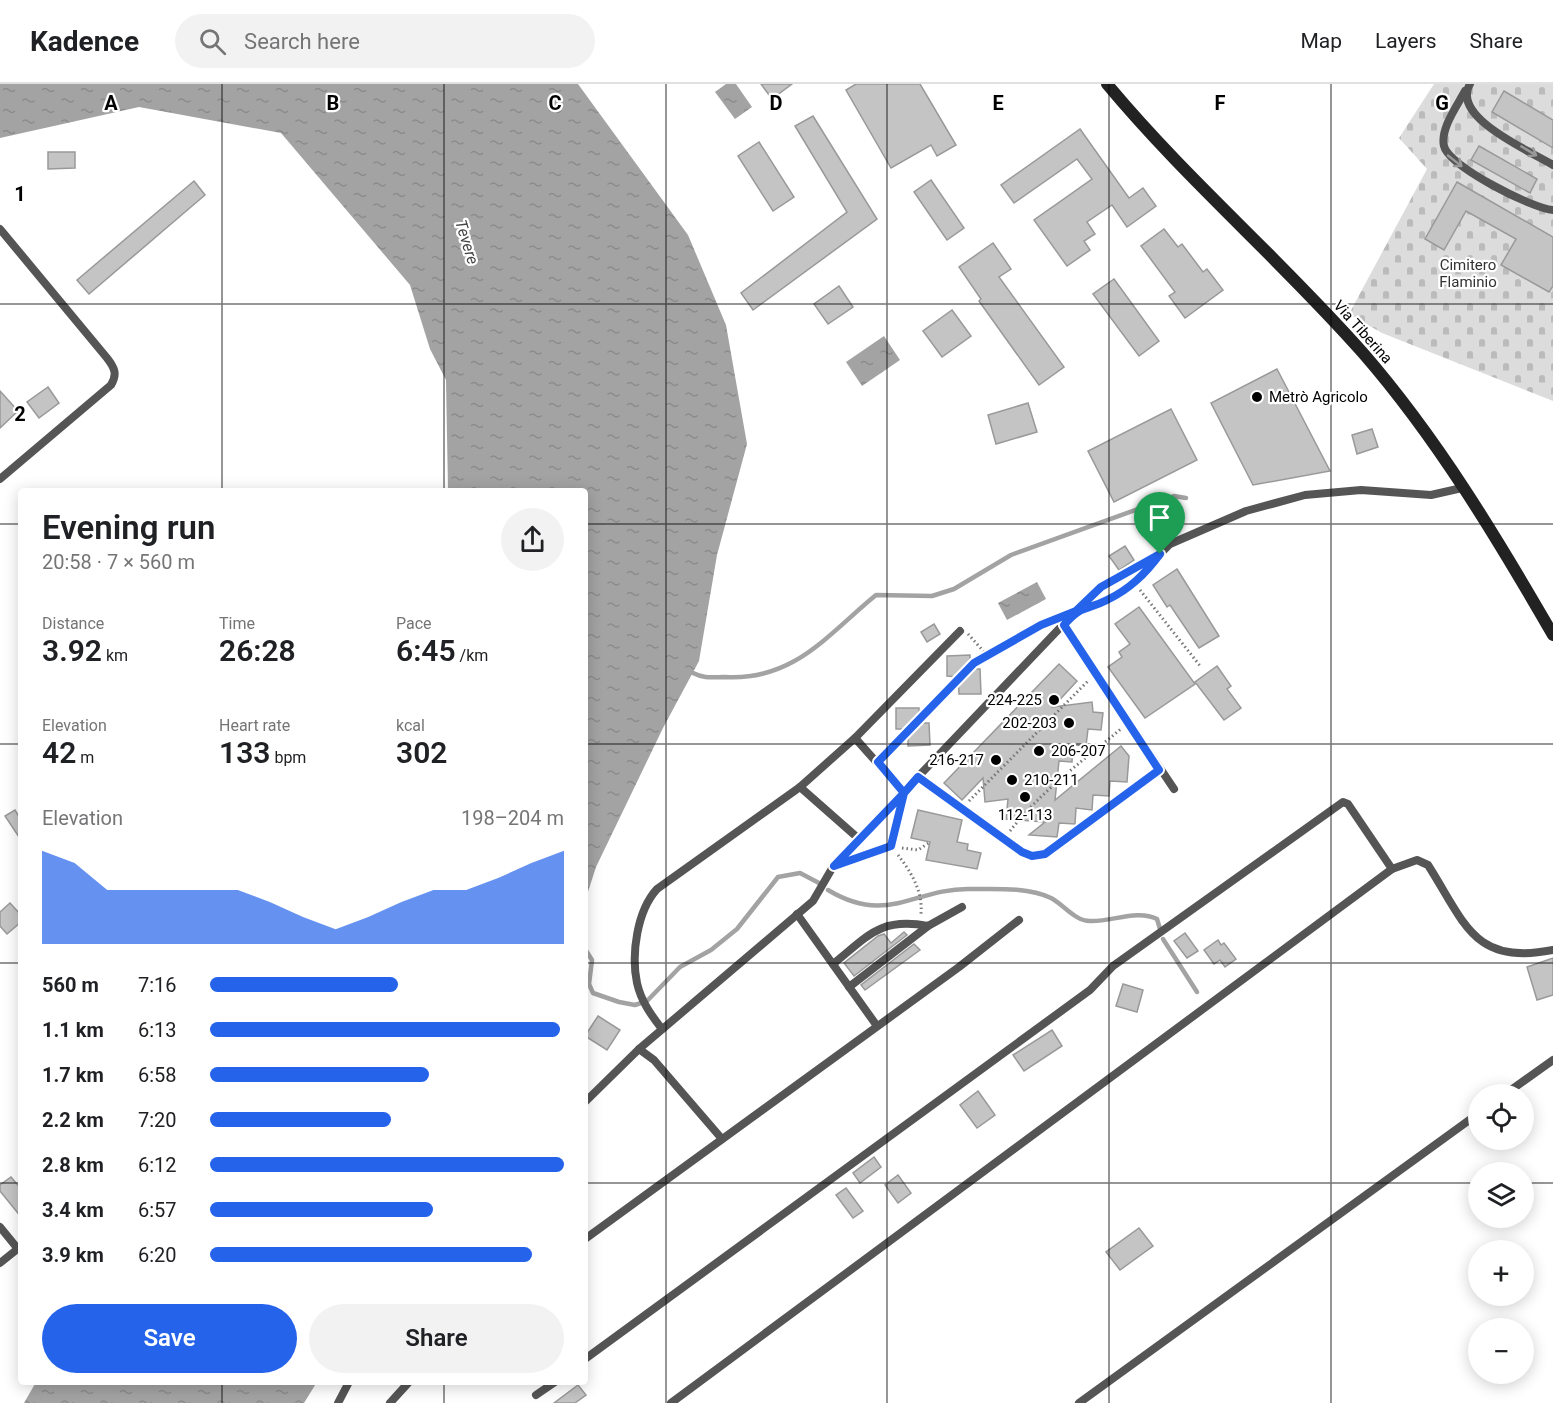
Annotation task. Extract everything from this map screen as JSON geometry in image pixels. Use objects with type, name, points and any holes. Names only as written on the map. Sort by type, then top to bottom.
[{"type":"main road","name":"Via Tiberina","points":[[1107,84],[1136,118],[1364,354],[1399,397],[1462,488],[1553,635]]},
{"type":"lane","points":[[1468,88],[1466,101],[1474,116],[1553,165]]},
{"type":"lane","points":[[1468,88],[1443,138],[1446,153],[1457,163],[1526,203],[1553,210]]},
{"type":"lane","points":[[0,229],[107,358],[115,370],[115,376],[111,386],[0,479]]},
{"type":"lane","points":[[1076,611],[1106,601],[1135,584],[1170,544],[1246,511],[1305,495],[1361,490],[1431,495],[1462,488]]},
{"type":"lane","points":[[588,1099],[639,1049],[813,901],[834,866],[1101,587],[1160,554]]},
{"type":"lane","points":[[1064,625],[1159,770],[1174,789]]},
{"type":"lane","points":[[662,1029],[650,1014],[637,982],[637,941],[648,899],[657,889],[800,787],[855,738],[960,631]]},
{"type":"lane","points":[[855,738],[904,793]]},
{"type":"lane","points":[[918,777],[1004,839],[1032,856],[1045,854],[1159,770]]},
{"type":"lane","points":[[800,787],[859,839]]},
{"type":"lane","points":[[834,866],[891,846],[904,793]]},
{"type":"lane","points":[[588,1357],[1090,990],[1113,966],[1335,807],[1344,802],[1348,804],[1392,869]]},
{"type":"lane","points":[[671,1403],[1392,869],[1417,860],[1428,865],[1468,928],[1491,950],[1509,955],[1553,950]]},
{"type":"lane","points":[[849,987],[928,926],[962,907]]},
{"type":"lane","points":[[797,914],[877,1026]]},
{"type":"lane","points":[[588,1237],[1019,920]]},
{"type":"lane","points":[[833,964],[878,928],[904,922],[928,926]]},
{"type":"lane","points":[[639,1049],[654,1060],[722,1139]]},
{"type":"lane","points":[[1519,1084],[1553,1060]]},
{"type":"lane","points":[[1079,1403],[1468,1121]]},
{"type":"lane","points":[[0,1227],[18,1247]]},
{"type":"lane","points":[[0,1263],[18,1249]]},
{"type":"lane","points":[[338,1403],[347,1385]]},
{"type":"lane","points":[[390,1403],[406,1385]]},
{"type":"lane","points":[[536,1395],[551,1385]]},
{"type":"path","points":[[1135,584],[1201,667]]},
{"type":"path","points":[[878,762],[974,663],[986,654],[1041,625],[1076,611]]},
{"type":"path","points":[[960,631],[970,635],[986,654]]},
{"type":"path","points":[[962,808],[1096,674]]},
{"type":"path","points":[[1004,839],[1023,814],[1128,723]]},
{"type":"path","points":[[891,846],[918,850],[930,842]]},
{"type":"path","points":[[891,846],[912,873],[922,910]]},
{"type":"green space","name":"Cimitero Flaminio","points":[[1434,84],[1553,84],[1553,401],[1382,333],[1349,314],[1427,169],[1399,138]]},
{"type":"water","name":"Tevere","points":[[0,84],[578,84],[688,235],[726,325],[747,444],[717,555],[699,661],[663,728],[596,867],[588,892],[588,488],[448,488],[446,380],[430,349],[410,285],[281,133],[139,107],[0,138]]},
{"type":"water","points":[[726,84],[736,84],[752,107],[735,119],[715,92]]},
{"type":"water","points":[[884,336],[900,360],[862,386],[846,362]]},
{"type":"water","points":[[1037,582],[1046,599],[1007,620],[998,603]]},
{"type":"water","points":[[34,1385],[315,1385],[304,1403],[24,1403]]},
{"type":"building","points":[[761,84],[792,84],[772,99]]},
{"type":"building","points":[[856,84],[920,84],[956,145],[937,156],[931,145],[891,168],[846,90]]},
{"type":"building","points":[[1504,91],[1553,120],[1553,148],[1492,112]]},
{"type":"building","points":[[813,116],[877,219],[753,310],[741,293],[847,212],[795,126]]},
{"type":"building","points":[[1080,129],[1129,198],[1143,188],[1156,206],[1127,227],[1112,205],[1087,222],[1095,234],[1084,241],[1090,250],[1067,266],[1034,220],[1092,179],[1077,159],[1014,203],[1001,185]]},
{"type":"building","points":[[759,142],[794,197],[773,211],[738,156]]},
{"type":"building","points":[[1479,146],[1537,179],[1530,193],[1471,160]]},
{"type":"building","points":[[48,152],[75,152],[75,168],[48,169]]},
{"type":"building","points":[[931,180],[964,228],[947,240],[914,192]]},
{"type":"building","points":[[194,181],[205,195],[89,294],[77,280]]},
{"type":"building","points":[[1457,182],[1553,237],[1553,286],[1549,292],[1501,265],[1516,239],[1466,211],[1444,250],[1425,239]]},
{"type":"building","points":[[1164,229],[1178,247],[1182,244],[1203,272],[1207,269],[1223,290],[1185,318],[1169,296],[1175,292],[1141,246]]},
{"type":"building","points":[[993,243],[1011,269],[999,277],[1064,367],[1039,385],[979,301],[981,299],[959,267]]},
{"type":"building","points":[[1114,279],[1159,341],[1139,356],[1093,294]]},
{"type":"building","points":[[839,286],[853,307],[828,324],[814,304]]},
{"type":"building","points":[[952,310],[971,336],[942,357],[923,331]]},
{"type":"building","points":[[1277,369],[1330,471],[1253,485],[1211,403]]},
{"type":"building","points":[[48,387],[59,403],[39,418],[27,402]]},
{"type":"building","points":[[0,391],[18,411],[0,428]]},
{"type":"building","points":[[1028,403],[1037,432],[996,444],[988,415]]},
{"type":"building","points":[[1171,409],[1197,460],[1114,502],[1088,451]]},
{"type":"building","points":[[1372,429],[1378,447],[1357,454],[1352,435]]},
{"type":"building","points":[[1125,546],[1134,560],[1119,570],[1109,556]]},
{"type":"building","points":[[1177,569],[1219,636],[1199,648],[1170,605],[1167,607],[1153,585]]},
{"type":"building","points":[[1139,607],[1195,684],[1145,718],[1108,667],[1122,657],[1119,652],[1130,644],[1115,624]]},
{"type":"building","points":[[934,624],[940,634],[927,642],[921,632]]},
{"type":"building","points":[[970,655],[970,669],[980,669],[981,694],[959,694],[958,677],[947,676],[947,656]]},
{"type":"building","points":[[1059,664],[1077,681],[1053,707],[1092,702],[1093,712],[1103,713],[1101,730],[1088,729],[1086,746],[1073,745],[1072,762],[1059,761],[1055,800],[1121,746],[1129,756],[1127,782],[1110,781],[1109,796],[1093,795],[1092,810],[1076,808],[1075,824],[1059,823],[1057,837],[1029,835],[1045,822],[1006,819],[1008,799],[985,802],[983,778],[962,800],[944,783]]},
{"type":"building","points":[[1217,666],[1231,686],[1227,689],[1241,708],[1224,720],[1195,682]]},
{"type":"building","points":[[896,708],[919,708],[919,723],[929,723],[930,745],[908,746],[908,729],[896,729]]},
{"type":"building","points":[[15,810],[18,815],[18,836],[5,816]]},
{"type":"building","points":[[918,810],[962,820],[957,842],[968,844],[967,850],[981,853],[977,869],[926,860],[930,842],[911,838]]},
{"type":"building","points":[[10,903],[18,912],[18,925],[7,934],[0,926],[0,912]]},
{"type":"building","points":[[904,932],[907,935],[854,976],[844,963],[878,936],[884,934],[891,943]]},
{"type":"building","points":[[1185,933],[1198,951],[1187,958],[1174,941]]},
{"type":"building","points":[[1218,940],[1221,945],[1224,943],[1236,959],[1225,967],[1220,960],[1214,964],[1204,950]]},
{"type":"building","points":[[914,944],[920,950],[865,990],[861,985]]},
{"type":"building","points":[[1553,958],[1553,995],[1537,1000],[1527,967]]},
{"type":"building","points":[[1123,984],[1143,990],[1137,1012],[1116,1006]]},
{"type":"building","points":[[598,1016],[620,1030],[607,1050],[588,1038],[588,1031]]},
{"type":"building","points":[[1052,1030],[1062,1046],[1024,1071],[1013,1055]]},
{"type":"building","points":[[978,1091],[995,1115],[977,1128],[960,1105]]},
{"type":"building","points":[[874,1157],[881,1167],[860,1183],[853,1173]]},
{"type":"building","points":[[898,1175],[911,1193],[898,1203],[885,1185]]},
{"type":"building","points":[[11,1177],[18,1185],[18,1213],[0,1191],[0,1185]]},
{"type":"building","points":[[846,1188],[863,1211],[853,1218],[836,1195]]},
{"type":"building","points":[[1139,1228],[1153,1246],[1120,1270],[1106,1252]]},
{"type":"building","points":[[578,1385],[586,1395],[575,1403],[554,1403]]},
{"type":"waterway","points":[[693,673],[712,677],[749,676],[771,672],[790,663],[825,640],[876,595],[932,596],[954,589],[1011,555],[1174,496],[1186,498]]},
{"type":"waterway","points":[[588,954],[592,960],[589,984],[593,993],[635,1005],[647,1001],[680,967],[711,950],[737,929],[778,877],[800,873],[819,883]]},
{"type":"waterway","points":[[828,890],[849,900],[868,905],[900,903],[950,890],[1022,890],[1051,898],[1074,916],[1085,920],[1098,921],[1141,915],[1157,919],[1160,929]]},
{"type":"waterway","points":[[1163,939],[1197,992]]},
{"type":"place","name":"Metrò Agricolo","points":[[1257,397]]},
{"type":"place","name":"224-225","points":[[1054,700]]},
{"type":"place","name":"202-203","points":[[1069,723]]},
{"type":"place","name":"206-207","points":[[1039,751]]},
{"type":"place","name":"216-217","points":[[996,760]]},
{"type":"place","name":"210-211","points":[[1012,780]]},
{"type":"place","name":"112-113","points":[[1025,797]]},
{"type":"route","points":[[1160,554],[1122,573],[1101,587],[1076,611],[1041,625],[986,654],[974,663],[878,762],[904,793],[834,866],[891,846],[904,793],[918,777],[1022,852],[1032,856],[1045,854],[1159,770],[1064,625],[1076,611],[1106,601],[1135,584],[1160,554]]}]
